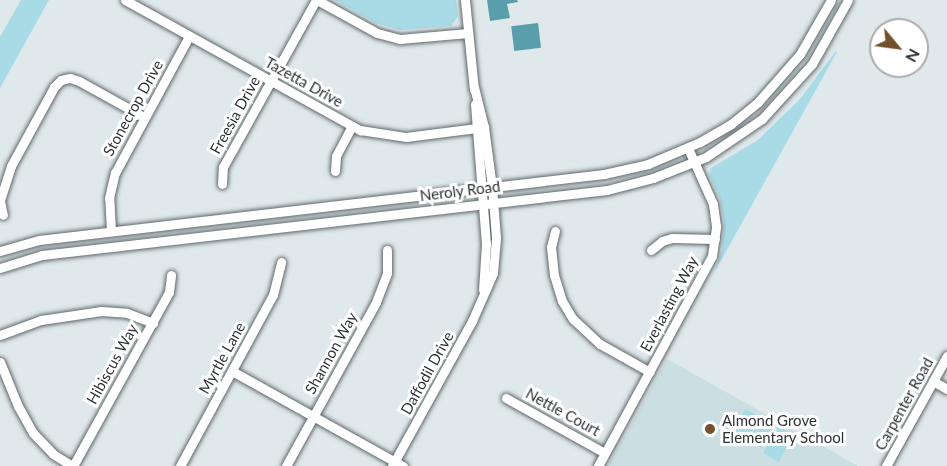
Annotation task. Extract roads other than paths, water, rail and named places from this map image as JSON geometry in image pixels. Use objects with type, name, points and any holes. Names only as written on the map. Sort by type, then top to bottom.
[{"type":"street","name":"Tazetta Drive","points":[[125,0],[352,126],[368,132],[406,137],[479,128]]},
{"type":"street","points":[[316,0],[377,33],[400,39],[468,33]]},
{"type":"street","name":"Freesia Drive","points":[[222,184],[224,167],[316,0]]},
{"type":"street","name":"Daffodil Drive","points":[[465,0],[479,128],[486,244],[483,293]]},
{"type":"street","name":"Neroly Road","points":[[0,251],[39,240],[614,172],[648,164],[688,148],[731,124],[776,83],[800,54],[831,0]]},
{"type":"street","name":"Neroly Road","points":[[0,268],[42,255],[607,189],[653,178],[694,163],[740,136],[788,93],[812,64],[848,0]]},
{"type":"street","name":"Stonecrop Drive","points":[[111,231],[109,198],[115,173],[189,36]]},
{"type":"street","points":[[3,214],[0,201],[11,166],[54,87],[61,80],[70,78],[79,81],[144,117]]},
{"type":"street","points":[[335,171],[336,156],[352,126]]},
{"type":"street","name":"Daffodil Drive","points":[[397,464],[464,337],[493,273],[496,256],[494,202],[479,128]]},
{"type":"street","name":"Everlasting Way","points":[[598,466],[705,272],[715,239],[717,226],[713,204],[688,148]]},
{"type":"street","points":[[555,231],[551,247],[554,275],[562,301],[573,319],[600,344],[650,372]]},
{"type":"street","points":[[651,250],[662,241],[672,238],[715,239]]},
{"type":"street","name":"Shannon Way","points":[[286,466],[380,293],[387,273],[387,250]]},
{"type":"street","name":"Myrtle Lane","points":[[180,466],[273,295],[281,262]]},
{"type":"street","name":"Hibiscus Way","points":[[72,466],[153,323],[169,292],[171,275]]},
{"type":"street","points":[[0,335],[41,320],[101,311],[127,313],[153,323]]},
{"type":"street","name":"Carpenter Road","points":[[886,466],[947,356]]},
{"type":"street","points":[[0,362],[18,406],[33,433],[53,454],[72,466]]},
{"type":"street","points":[[232,371],[397,464]]},
{"type":"street","points":[[933,381],[947,389]]},
{"type":"street","name":"Nettle Court","points":[[506,398],[605,453]]},
{"type":"place","name":"Almond Grove Elementary School","points":[[710,429]]}]
